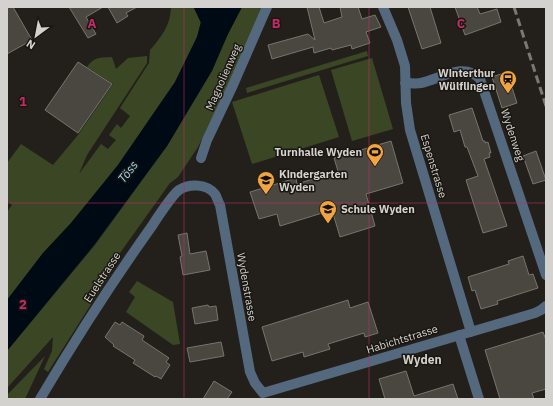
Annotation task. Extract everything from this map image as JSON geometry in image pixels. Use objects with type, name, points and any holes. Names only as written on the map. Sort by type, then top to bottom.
[{"type":"street","name":"Magnolienweg","points":[[201,158],[207,140],[267,7]]},
{"type":"street","name":"Espenstrasse","points":[[383,7],[402,53],[405,66],[407,116],[410,130],[471,332]]},
{"type":"street","name":"Wydenweg","points":[[406,83],[423,82],[462,71],[474,73],[480,79],[546,275]]},
{"type":"street","name":"Wydenstrasse","points":[[199,185],[208,188],[215,194],[220,205],[250,372],[262,396]]},
{"type":"street","name":"Euelstrasse","points":[[40,399],[67,353],[126,261],[168,203],[178,190],[189,186],[199,185]]},
{"type":"street","name":"Habichtstrasse","points":[[262,396],[535,313],[546,306]]},
{"type":"street","points":[[459,335],[479,399]]},
{"type":"green space","points":[[171,7],[205,7],[197,37],[175,82],[118,165],[71,223],[43,253],[7,300],[7,212],[12,205],[7,201],[7,163],[21,144],[53,165],[78,135],[113,84],[87,67],[90,63],[98,58],[112,57],[116,69],[128,58],[147,56],[147,63],[87,155],[79,174],[101,144],[108,149],[116,140],[109,135],[117,124],[121,128],[130,116],[120,108],[149,63],[150,50],[165,30],[171,13]]},
{"type":"green space","points":[[242,7],[267,7],[198,147],[178,177],[170,183],[115,260],[114,268],[48,372],[44,369],[52,351],[53,337],[7,388],[7,351],[95,245],[167,146],[183,119]]},
{"type":"green space","points":[[367,51],[368,56],[247,93],[246,88]]},
{"type":"green space","points":[[372,58],[393,129],[352,141],[331,70]]},
{"type":"green space","points":[[319,75],[339,137],[252,164],[232,102]]},
{"type":"green space","points":[[137,281],[173,302],[180,344],[173,345],[126,312],[135,297],[129,292]]},
{"type":"green space","points":[[45,356],[25,399],[8,399],[7,395]]},
{"type":"water","name":"Töss","points":[[205,7],[242,7],[228,34],[212,71],[167,146],[94,245],[7,351],[7,300],[43,253],[71,223],[118,165],[175,82],[197,37]]},
{"type":"building","points":[[7,7],[13,7],[32,40],[7,54]]},
{"type":"building","points":[[69,7],[103,7],[86,17],[96,34],[88,38]]},
{"type":"building","points":[[108,7],[137,7],[126,13],[128,16],[117,23]]},
{"type":"building","points":[[307,7],[319,7],[324,23],[342,17],[340,7],[358,7],[362,19],[375,15],[381,27],[366,32],[370,43],[352,49],[351,45],[332,50],[331,48],[314,53],[313,47],[272,59],[268,45],[308,34],[315,40]]},
{"type":"building","points":[[408,7],[430,7],[441,43],[422,49]]},
{"type":"building","points":[[455,7],[477,7],[480,14],[497,9],[501,22],[465,35]]},
{"type":"building","points":[[78,62],[112,84],[78,133],[45,110]]},
{"type":"building","points":[[507,72],[517,103],[502,108],[492,77]]},
{"type":"building","points":[[472,108],[483,141],[485,141],[485,143],[488,142],[491,153],[489,153],[490,157],[484,159],[507,226],[483,233],[466,180],[478,176],[467,147],[465,147],[460,130],[454,132],[449,115]]},
{"type":"building","points":[[391,141],[403,183],[366,194],[375,226],[340,237],[332,210],[280,226],[277,214],[259,219],[250,192],[296,178],[297,184],[338,171],[334,158]]},
{"type":"building","points":[[536,151],[546,180],[533,184],[523,156]]},
{"type":"building","points":[[187,233],[190,254],[206,251],[210,270],[183,275],[180,257],[182,256],[178,235]]},
{"type":"building","points":[[523,256],[529,275],[533,274],[538,288],[497,301],[498,304],[481,309],[475,290],[472,291],[468,277],[509,264],[508,261]]},
{"type":"building","points":[[348,300],[350,308],[368,302],[378,333],[365,337],[364,333],[328,344],[330,349],[304,357],[303,352],[272,361],[262,327]]},
{"type":"building","points":[[208,305],[209,307],[216,306],[218,320],[195,324],[192,308]]},
{"type":"building","points":[[115,322],[120,325],[122,322],[144,336],[142,340],[169,358],[166,362],[170,365],[161,379],[156,376],[155,377],[133,363],[135,360],[113,346],[114,345],[105,337]]},
{"type":"building","points":[[543,332],[546,340],[546,389],[532,393],[534,399],[500,399],[485,350]]},
{"type":"building","points":[[221,342],[224,356],[190,362],[187,348]]},
{"type":"building","points":[[406,371],[414,396],[453,384],[458,399],[385,399],[379,379]]},
{"type":"building","points":[[214,381],[232,392],[227,399],[203,399]]},
{"type":"waterway","points":[[200,7],[210,28]]},
{"type":"railway","points":[[514,7],[546,106]]},
{"type":"place","name":"Winterthur Wülflingen","points":[[508,94]]},
{"type":"place","name":"Turnhalle Wyden","points":[[375,167]]},
{"type":"place","name":"Kindergarten Wyden","points":[[266,195]]},
{"type":"place","name":"Schule Wyden","points":[[328,224]]},
{"type":"district","name":"Wyden","points":[[422,360]]}]
